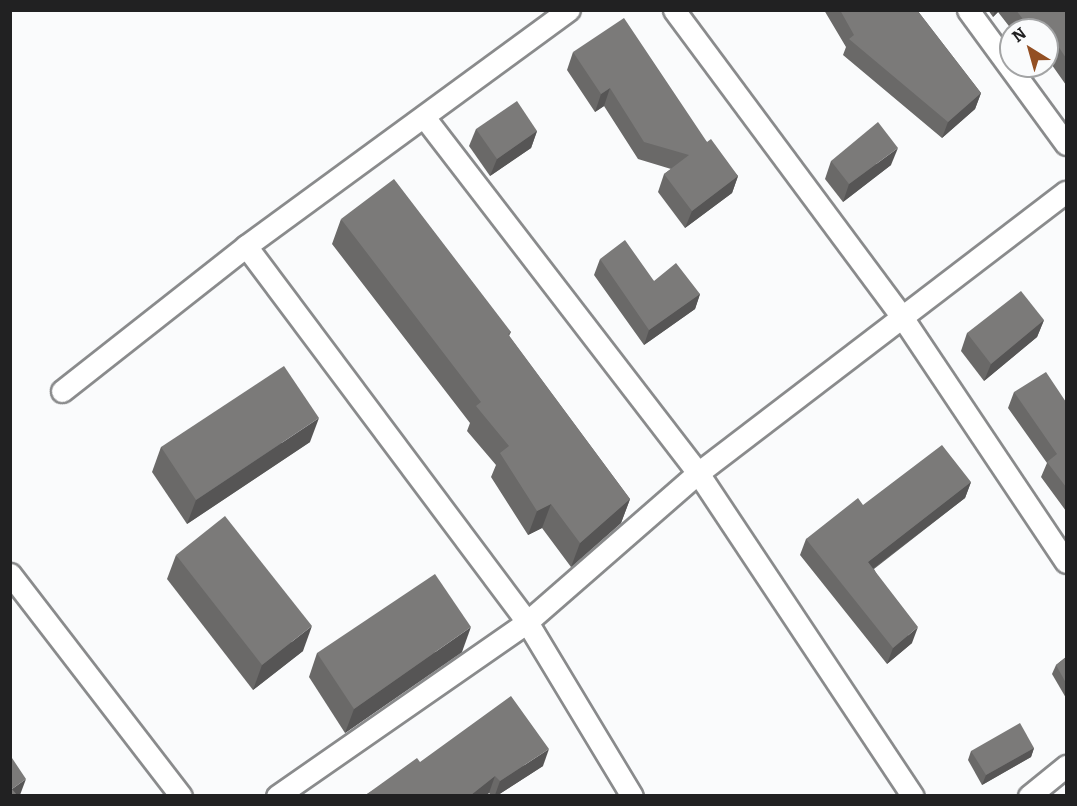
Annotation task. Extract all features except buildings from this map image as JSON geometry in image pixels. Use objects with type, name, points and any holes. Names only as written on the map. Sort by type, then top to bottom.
[{"type":"lane","points":[[62,391],[246,246],[569,10]]},
{"type":"lane","points":[[674,10],[904,320],[1066,562]]},
{"type":"lane","points":[[968,10],[1066,144]]},
{"type":"lane","points":[[424,117],[698,473],[913,795]]},
{"type":"lane","points":[[277,795],[527,622],[698,473],[904,320],[1066,192]]},
{"type":"lane","points":[[246,246],[527,622],[632,795]]},
{"type":"lane","points":[[10,574],[181,795]]},
{"type":"lane","points":[[1029,795],[1066,766]]}]
